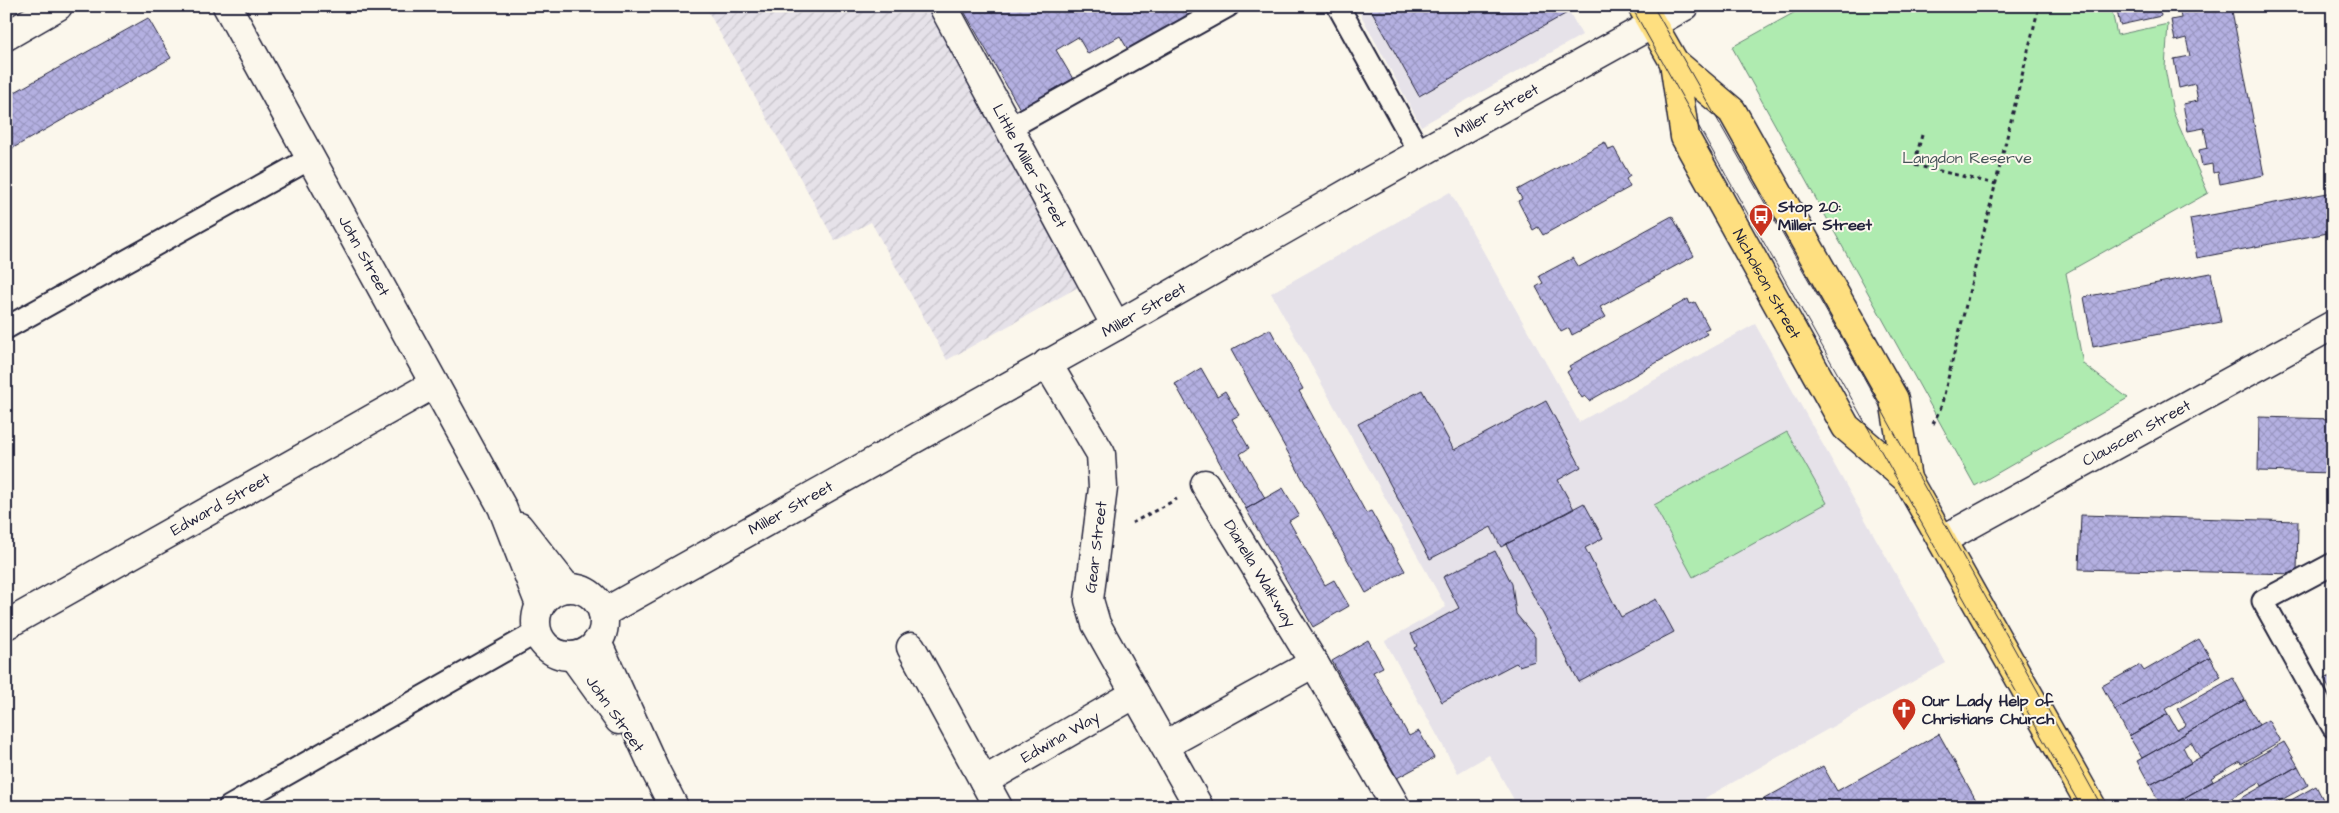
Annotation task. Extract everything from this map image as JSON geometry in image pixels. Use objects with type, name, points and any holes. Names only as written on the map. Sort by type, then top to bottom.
[{"type":"main road","name":"Nicholson Street","points":[[1648,15],[1674,62],[1685,137],[1846,427],[1907,479],[2092,807]]},
{"type":"main road","name":"Nicholson Street","points":[[1674,62],[1732,111],[1889,390],[1894,399],[1907,479]]},
{"type":"street","points":[[6,36],[58,6]]},
{"type":"street","name":"John Street","points":[[226,6],[502,507],[540,606]]},
{"type":"street","name":"Little Miller Street","points":[[943,6],[1116,326]]},
{"type":"street","name":"Miller Street","points":[[603,613],[1116,326],[1350,192],[1421,155],[1648,15],[1686,6]]},
{"type":"street","name":"Clauscen Street","points":[[1942,540],[2333,325]]},
{"type":"street","name":"Gear Street","points":[[1047,363],[1101,454],[1103,488],[1089,600],[1096,624],[1200,807]]},
{"type":"street","name":"Edward Street","points":[[6,625],[434,384]]},
{"type":"street","name":"Dianella Walkway","points":[[1205,484],[1314,663],[1396,807]]},
{"type":"street","name":"John Street","points":[[502,507],[567,588]]},
{"type":"street","points":[[567,588],[578,589],[589,594],[598,602],[603,613],[602,633],[597,642],[590,648],[573,656],[551,650],[542,642],[537,632],[536,623],[540,606],[556,591],[567,588]]},
{"type":"street","name":"John Street","points":[[597,642],[656,772],[674,807]]},
{"type":"street","points":[[911,647],[998,807]]},
{"type":"street","name":"John Street","points":[[573,656],[656,772]]},
{"type":"street","points":[[1164,745],[1314,663]]},
{"type":"street","name":"Edwina Way","points":[[984,781],[1135,694]]},
{"type":"lane","points":[[1009,128],[1228,6]]},
{"type":"lane","points":[[1338,6],[1421,155]]},
{"type":"lane","points":[[6,328],[311,158]]},
{"type":"lane","points":[[2333,564],[2263,601],[2333,727]]},
{"type":"lane","points":[[229,807],[537,632]]},
{"type":"path","points":[[1932,425],[1941,407],[2040,6]]},
{"type":"path","points":[[1922,135],[1914,165],[1996,184]]},
{"type":"path","points":[[1129,524],[1205,484]]},
{"type":"shaded area","points":[[705,6],[928,6],[1082,285],[947,360],[871,222],[835,241]]},
{"type":"shaded area","points":[[1356,6],[1566,6],[1582,35],[1421,126]]},
{"type":"shaded area","points":[[1450,192],[1579,422],[1755,324],[1946,663],[1705,798],[1709,807],[1518,807],[1489,755],[1458,773],[1385,641],[1446,607],[1271,293]]},
{"type":"green space","name":"Langdon Reserve","points":[[1806,6],[2111,6],[2117,35],[2168,24],[2165,68],[2173,112],[2208,193],[2066,273],[2083,364],[2128,398],[1975,486],[1732,47]]},
{"type":"green space","points":[[1787,432],[1827,503],[1693,577],[1654,505]]},
{"type":"building","points":[[961,6],[1207,6],[1131,55],[1120,36],[1088,54],[1078,37],[1056,50],[1073,79],[1020,109]]},
{"type":"building","points":[[1369,6],[1575,6],[1576,8],[1419,96]]},
{"type":"building","points":[[2116,6],[2159,6],[2161,16],[2120,25]]},
{"type":"building","points":[[2183,6],[2231,6],[2264,175],[2220,184],[2218,172],[2213,173],[2212,164],[2202,166],[2199,150],[2208,148],[2204,128],[2188,131],[2183,104],[2198,101],[2195,84],[2179,88],[2174,59],[2190,56],[2186,38],[2175,41],[2171,20],[2181,18],[2180,11],[2184,10]]},
{"type":"building","points":[[148,18],[171,58],[6,152],[6,97]]},
{"type":"building","points":[[1605,142],[1609,150],[1614,148],[1630,176],[1626,179],[1630,187],[1543,235],[1538,227],[1533,230],[1518,201],[1522,199],[1517,190]]},
{"type":"building","points":[[2333,192],[2333,232],[2197,258],[2190,219]]},
{"type":"building","points":[[1672,216],[1694,256],[1600,307],[1606,317],[1572,335],[1569,328],[1561,332],[1536,287],[1543,283],[1539,276],[1573,258],[1579,267]]},
{"type":"building","points":[[2211,273],[2221,322],[2093,347],[2084,297]]},
{"type":"building","points":[[1688,299],[1690,304],[1695,302],[1709,328],[1704,330],[1707,334],[1589,401],[1585,396],[1582,398],[1567,372],[1571,369],[1569,366]]},
{"type":"building","points":[[1270,329],[1303,389],[1299,391],[1366,513],[1371,511],[1405,571],[1366,593],[1231,350]]},
{"type":"building","points":[[1201,368],[1217,396],[1225,391],[1239,415],[1232,419],[1249,448],[1240,454],[1265,498],[1246,509],[1175,384]]},
{"type":"building","points":[[1422,390],[1454,450],[1546,401],[1581,467],[1558,480],[1574,509],[1501,547],[1491,527],[1430,559],[1358,424]]},
{"type":"building","points":[[2259,417],[2333,419],[2333,473],[2258,471]]},
{"type":"building","points":[[1283,488],[1299,515],[1289,521],[1325,585],[1334,580],[1349,606],[1313,627],[1246,509]]},
{"type":"building","points":[[1584,503],[1603,538],[1585,548],[1621,617],[1656,599],[1674,632],[1579,682],[1506,544]]},
{"type":"building","points":[[2081,515],[2298,521],[2297,574],[2079,569]]},
{"type":"building","points":[[1495,551],[1512,584],[1516,614],[1535,637],[1535,661],[1519,666],[1516,663],[1442,702],[1414,648],[1417,646],[1411,634],[1459,608],[1443,577]]},
{"type":"building","points":[[2199,639],[2210,657],[2115,710],[2102,686],[2140,665],[2144,671]]},
{"type":"building","points":[[1368,640],[1383,667],[1373,672],[1409,736],[1419,731],[1434,758],[1397,778],[1332,661]]},
{"type":"building","points":[[2210,657],[2221,677],[2165,709],[2168,714],[2129,736],[2115,710]]},
{"type":"building","points":[[2333,675],[2333,695],[2324,679]]},
{"type":"building","points":[[2233,678],[2245,700],[2142,758],[2129,736],[2168,714],[2177,730],[2186,725],[2177,709]]},
{"type":"building","points":[[2245,700],[2259,725],[2200,758],[2191,742],[2183,747],[2191,763],[2150,785],[2137,761]]},
{"type":"building","points":[[2268,720],[2280,741],[2241,764],[2240,761],[2211,778],[2213,781],[2168,807],[2162,807],[2150,785]]},
{"type":"building","points":[[1939,734],[1976,800],[1963,807],[1763,807],[1767,804],[1764,799],[1823,766],[1837,791]]},
{"type":"building","points":[[2284,742],[2298,766],[2262,786],[2260,782],[2216,807],[2168,807]]},
{"type":"building","points":[[2298,766],[2308,785],[2269,807],[2226,807]]},
{"type":"building","points":[[2316,786],[2327,807],[2279,807]]},
{"type":"tram line","points":[[1631,6],[2081,807]]},
{"type":"tram line","points":[[1653,6],[1858,367],[2102,807]]},
{"type":"place","name":"Stop 20: Miller Street","points":[[1761,237]]},
{"type":"place","name":"Our Lady Help of Christians Church","points":[[1904,731]]}]
